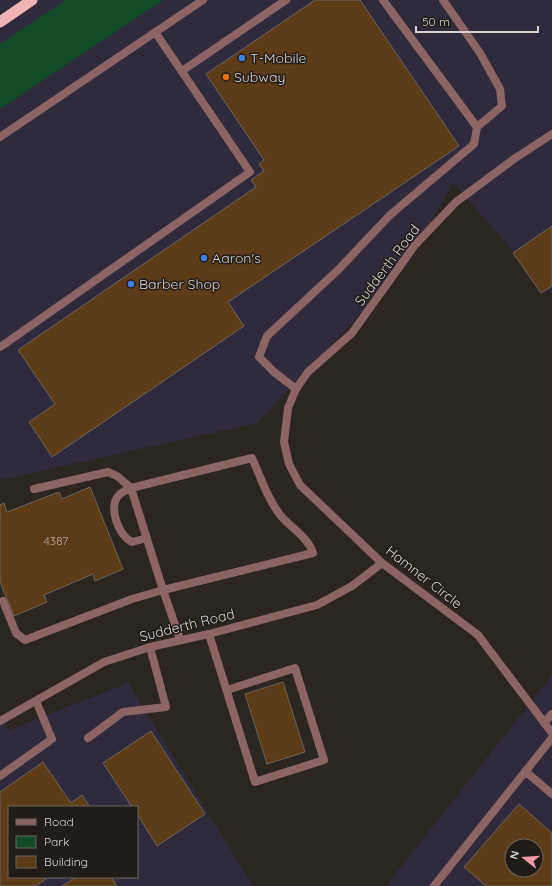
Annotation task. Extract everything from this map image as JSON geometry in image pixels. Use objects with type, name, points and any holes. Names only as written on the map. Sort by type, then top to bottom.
[{"type":"highway","points":[[0,22],[32,0]]},
{"type":"street","points":[[0,137],[203,0]]},
{"type":"street","points":[[182,71],[286,0]]},
{"type":"street","points":[[296,389],[274,372],[259,357],[267,336],[338,270],[390,215],[474,144],[476,127],[383,0]]},
{"type":"street","points":[[443,0],[480,53],[500,89],[502,106],[476,127]]},
{"type":"street","points":[[3,345],[250,172],[155,32]]},
{"type":"street","name":"Sudderth Road","points":[[284,442],[288,408],[296,389],[308,372],[352,333],[415,245],[456,202],[514,159],[552,134]]},
{"type":"street","name":"Hamner Circle","points":[[284,442],[289,464],[300,485],[382,562],[478,635],[552,733]]},
{"type":"street","points":[[2,601],[16,632],[25,640],[132,599],[313,553],[310,543],[281,516],[270,498],[252,458],[131,488],[120,494],[114,505],[118,529],[132,542],[147,538]]},
{"type":"street","points":[[34,490],[108,472],[117,476],[131,488],[180,640]]},
{"type":"street","name":"Sudderth Road","points":[[0,721],[104,662],[150,647],[209,634],[317,605],[352,586],[382,562]]},
{"type":"street","points":[[209,634],[226,690],[254,782],[324,760],[295,668],[226,690]]},
{"type":"street","points":[[88,738],[123,712],[166,707],[150,647]]},
{"type":"street","points":[[0,776],[52,739],[36,701]]},
{"type":"street","points":[[544,723],[552,714]]},
{"type":"street","points":[[434,886],[552,738]]},
{"type":"street","points":[[525,771],[552,794]]},
{"type":"shaded area","points":[[0,0],[552,0],[552,295],[453,183],[405,268],[257,423],[0,480]]},
{"type":"shaded area","points":[[552,675],[552,886],[386,886]]},
{"type":"shaded area","points":[[128,683],[253,886],[0,886],[0,718],[9,730]]},
{"type":"green space","points":[[66,0],[163,0],[0,109],[0,44]]},
{"type":"building","points":[[315,0],[360,0],[459,146],[228,302],[244,326],[52,457],[29,422],[55,404],[18,350],[256,187],[251,180],[264,171],[259,164],[264,160],[206,74]]},
{"type":"building","points":[[552,226],[552,286],[541,293],[513,253]]},
{"type":"building","points":[[90,487],[123,569],[95,581],[93,574],[44,595],[47,602],[14,616],[0,582],[0,505],[4,503],[7,512],[59,492],[62,499]]},
{"type":"building","points":[[283,682],[305,752],[267,764],[245,694]]},
{"type":"building","points":[[151,731],[205,814],[157,846],[138,816],[138,806],[131,806],[103,763]]},
{"type":"building","points":[[43,762],[71,803],[82,795],[89,806],[8,806],[8,878],[48,878],[36,886],[0,886],[0,792]]},
{"type":"building","points":[[519,804],[552,833],[552,886],[486,886],[464,867]]},
{"type":"building","points":[[74,878],[112,878],[117,886],[62,886]]},
{"type":"place","name":"T-Mobile","points":[[242,58]]},
{"type":"place","name":"Subway","points":[[226,77]]},
{"type":"place","name":"Aaron's","points":[[204,258]]},
{"type":"place","name":"Barber Shop","points":[[131,284]]}]
